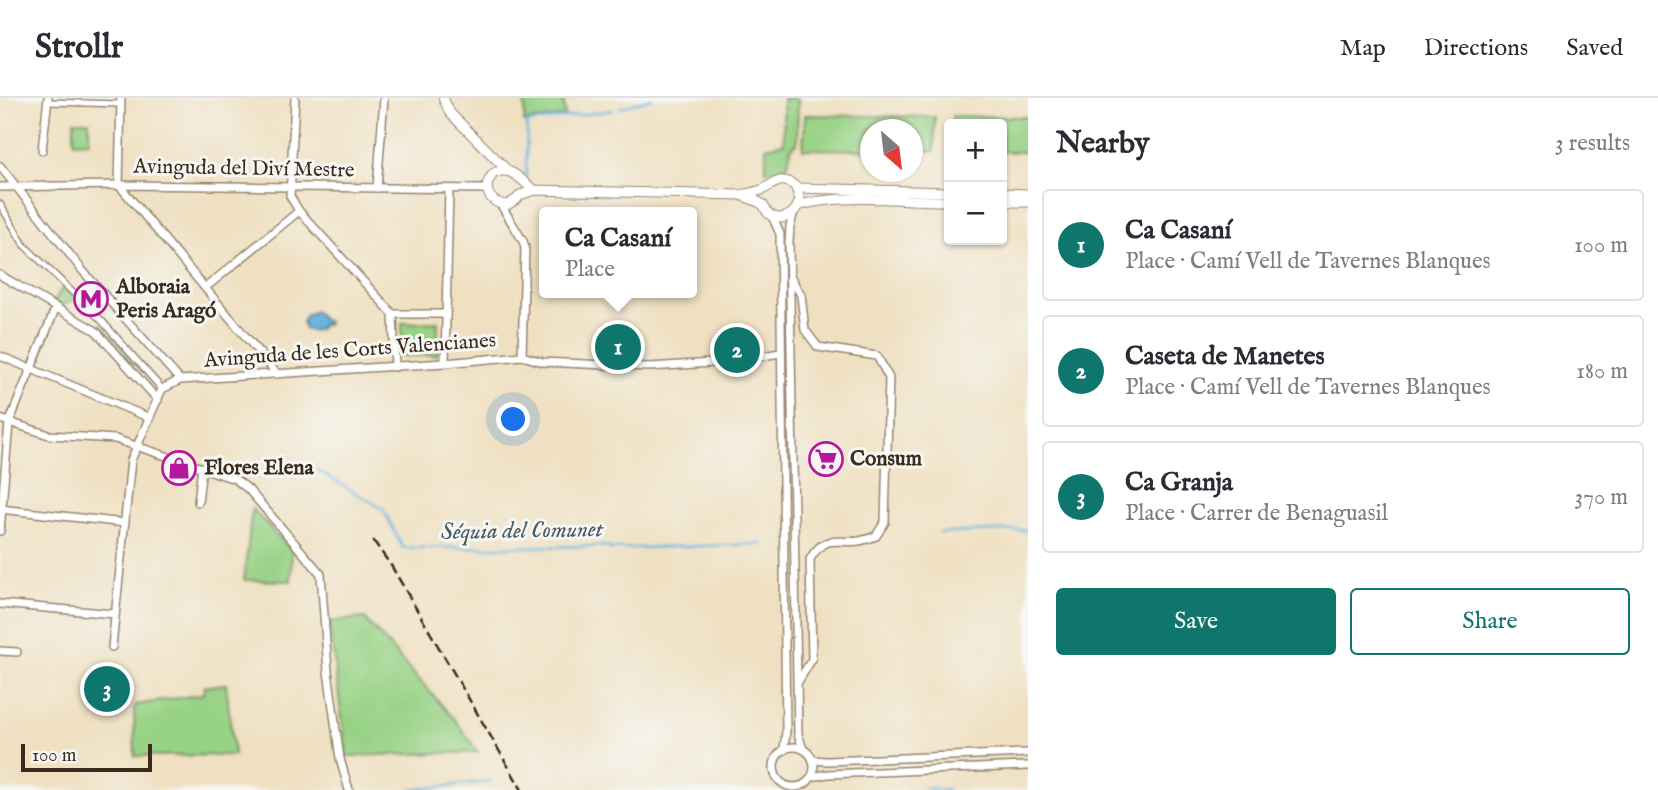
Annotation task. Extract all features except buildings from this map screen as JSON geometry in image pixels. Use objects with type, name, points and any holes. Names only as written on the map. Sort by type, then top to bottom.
[{"type":"street","points":[[295,98],[290,196],[299,211],[393,314],[395,366]]},
{"type":"street","points":[[377,188],[384,98]]},
{"type":"street","points":[[443,98],[450,113],[494,158],[516,174],[521,182],[535,190]]},
{"type":"street","points":[[41,150],[48,100],[121,101],[119,185],[277,374]]},
{"type":"street","points":[[494,158],[494,173],[488,181],[487,189],[490,198],[501,205],[525,248],[522,356]]},
{"type":"street","points":[[0,166],[82,270],[180,380],[162,389],[131,460],[112,647]]},
{"type":"street","points":[[494,173],[507,170]]},
{"type":"street","points":[[501,205],[512,203],[520,195],[535,190],[741,195],[782,180],[796,188],[800,199],[790,226],[798,734],[803,749],[813,760],[814,769],[811,777],[803,784],[794,787],[784,784],[774,769],[776,758],[784,750],[794,747],[803,749]]},
{"type":"street","points":[[520,195],[521,182]]},
{"type":"street","name":"Avinguda del Diví Mestre","points":[[0,187],[119,185],[487,189]]},
{"type":"street","points":[[762,205],[765,188]]},
{"type":"street","points":[[796,188],[944,192]]},
{"type":"street","points":[[445,363],[449,189]]},
{"type":"street","points":[[1007,193],[1028,194]]},
{"type":"street","points":[[741,195],[762,205],[772,216],[780,234],[786,732],[784,750]]},
{"type":"street","points":[[772,216],[784,218],[813,201],[944,201]]},
{"type":"street","points":[[1007,202],[1028,202]]},
{"type":"street","points":[[0,204],[24,245],[102,321],[162,389]]},
{"type":"street","points":[[205,288],[299,211]]},
{"type":"street","points":[[0,275],[96,331],[158,400]]},
{"type":"street","points":[[791,277],[801,295],[806,330],[818,347],[877,356],[888,378],[885,522],[876,536],[860,541],[829,540],[817,548],[810,559],[812,659],[797,683]]},
{"type":"street","points":[[0,531],[9,423],[56,307]]},
{"type":"street","points":[[393,314],[446,314]]},
{"type":"street","name":"Avinguda de les Corts Valencianes","points":[[180,380],[522,356],[543,362],[649,367],[728,362],[780,353]]},
{"type":"street","points":[[0,356],[150,418]]},
{"type":"street","points":[[0,419],[49,435],[115,439],[235,479],[248,489],[321,574],[328,671],[340,759],[349,790]]},
{"type":"street","points":[[198,502],[202,467]]},
{"type":"street","points":[[1,509],[125,523]]},
{"type":"street","points":[[0,604],[115,614]]},
{"type":"street","points":[[0,651],[17,652]]},
{"type":"street","points":[[813,760],[1028,753]]},
{"type":"street","points":[[811,777],[828,774],[1028,766]]},
{"type":"green space","points":[[525,98],[563,98],[565,116],[524,122]]},
{"type":"green space","points":[[783,98],[798,98],[797,143],[791,148],[784,170],[766,171],[766,147],[784,143]]},
{"type":"green space","points":[[805,115],[935,117],[934,151],[923,151],[923,119],[860,119],[860,150],[803,149]]},
{"type":"green space","points":[[952,116],[1028,117],[1028,152],[1007,152],[1007,119],[952,119]]},
{"type":"green space","points":[[74,121],[89,121],[89,141],[74,142]]},
{"type":"green space","points":[[62,288],[75,296],[71,302],[61,307],[54,302]]},
{"type":"green space","points":[[438,322],[438,355],[402,356],[402,323]]},
{"type":"green space","points":[[101,324],[154,383],[136,363],[132,365],[98,328]]},
{"type":"green space","points":[[252,509],[292,551],[291,581],[244,580]]},
{"type":"green space","points":[[364,618],[456,721],[478,752],[347,756],[329,622]]},
{"type":"green space","points":[[226,684],[234,755],[135,756],[136,705],[203,694],[204,687]]},
{"type":"water","points":[[315,311],[328,322],[327,325],[322,324],[321,328],[312,331],[305,329],[302,322],[306,315]]},
{"type":"waterway","points":[[620,108],[651,98]]},
{"type":"waterway","points":[[526,177],[527,123],[613,110]]},
{"type":"waterway","name":"Séquia del Comunet","points":[[317,470],[383,509],[403,548],[609,546],[610,549],[763,544]]},
{"type":"waterway","name":"Séquia del Comunet","points":[[940,533],[1028,530]]},
{"type":"waterway","points":[[411,790],[491,781]]},
{"type":"waterway","points":[[924,788],[948,790]]},
{"type":"waterway","points":[[540,789],[564,790]]},
{"type":"railway","points":[[373,540],[392,567],[522,790]]},
{"type":"place","name":"Alboraia Peris Aragó","points":[[91,299]]},
{"type":"place","name":"Ca Casaní","points":[[618,347]]},
{"type":"place","name":"Caseta de Manetes","points":[[737,350]]},
{"type":"place","name":"Consum","points":[[826,459]]},
{"type":"place","name":"Flores Elena","points":[[179,468]]},
{"type":"place","name":"Ca Granja","points":[[107,689]]}]
